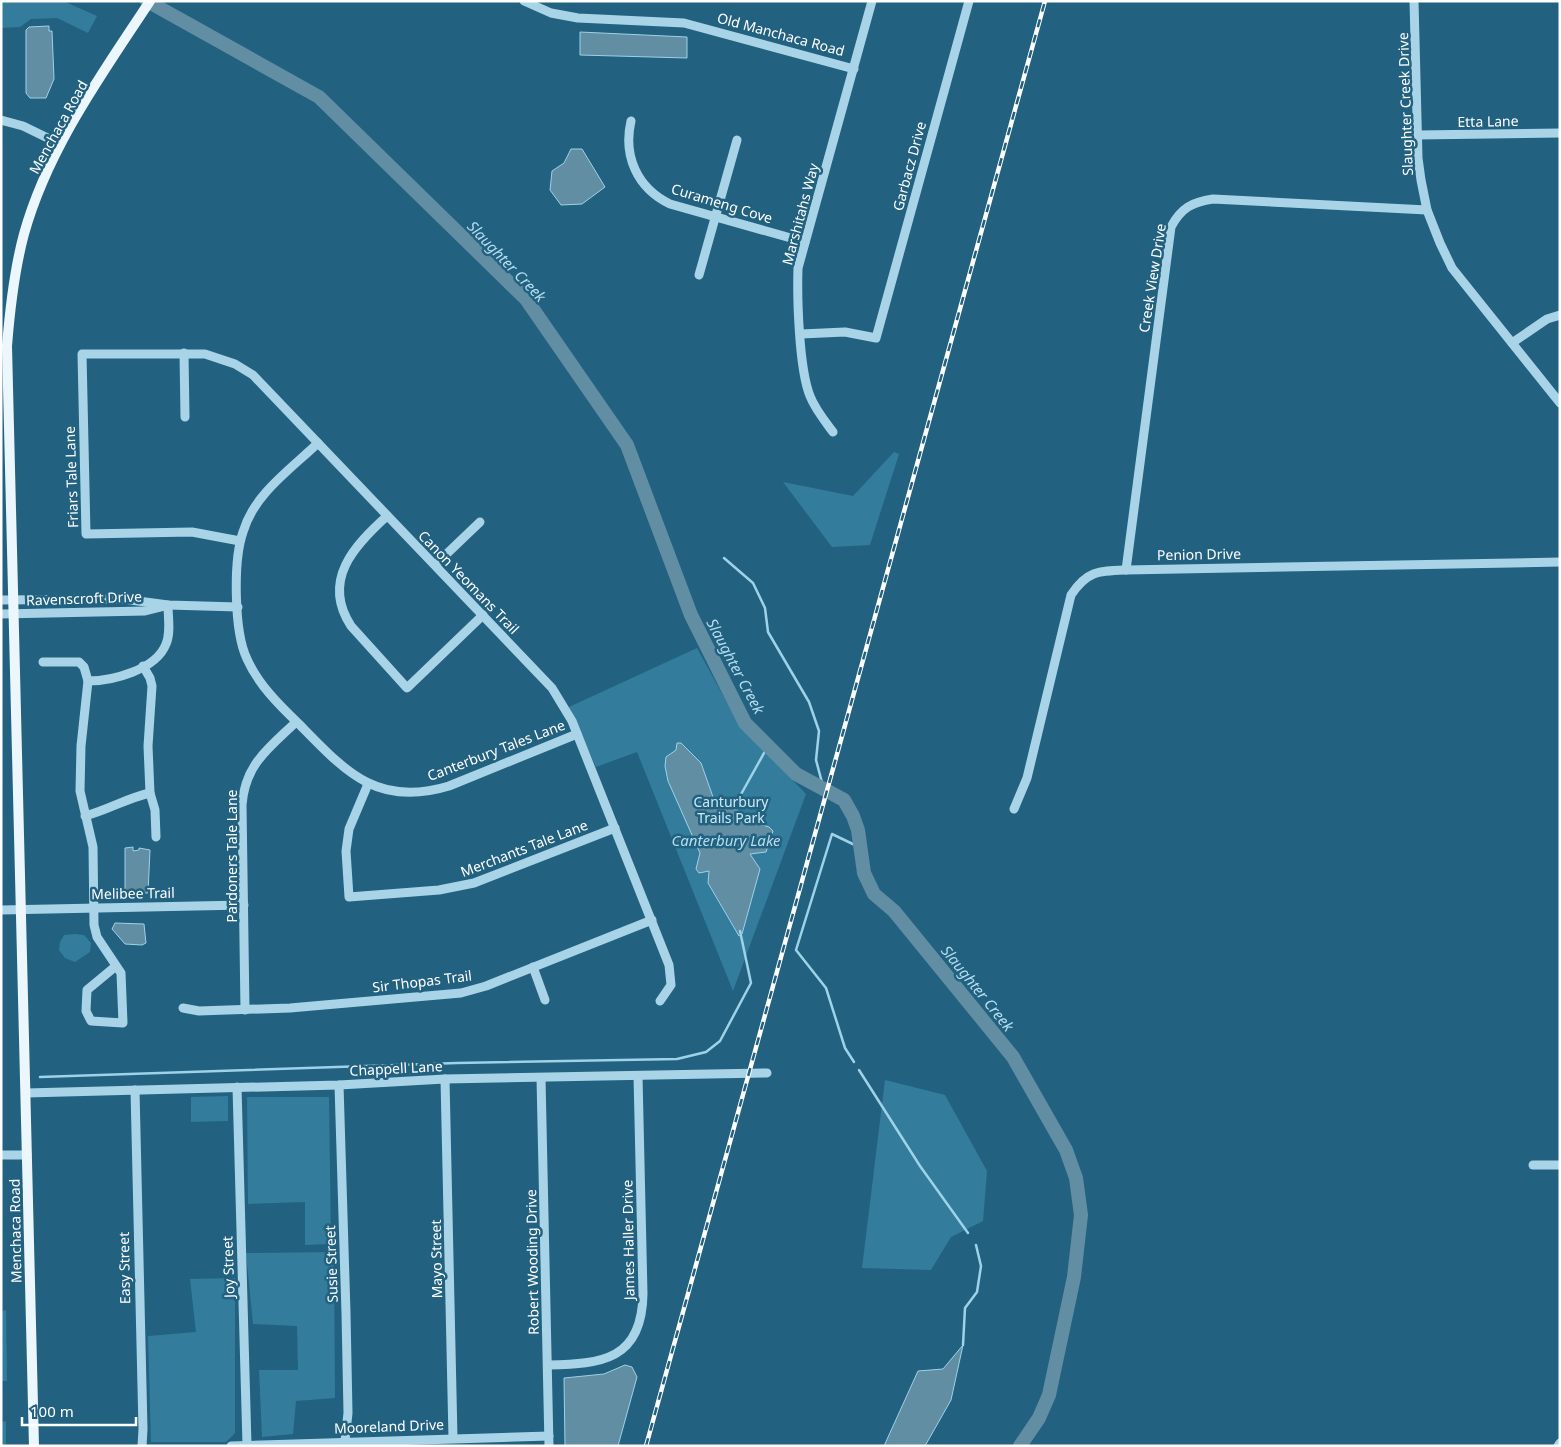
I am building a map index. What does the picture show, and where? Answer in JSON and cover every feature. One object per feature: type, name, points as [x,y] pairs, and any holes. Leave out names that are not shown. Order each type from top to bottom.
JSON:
[{"type":"main road","name":"Menchaca Road","points":[[34,1446],[14,600],[4,406],[7,346],[14,279],[24,233],[34,206],[60,144],[150,1]]},
{"type":"street","name":"Old Manchaca Road","points":[[524,1],[551,13],[578,18],[684,23],[854,69]]},
{"type":"street","name":"Marshitahs Way","points":[[832,432],[819,413],[807,388],[801,334],[798,278],[805,242],[872,1]]},
{"type":"street","name":"Garbacz Drive","points":[[801,334],[845,332],[876,338],[969,1]]},
{"type":"street","name":"Slaughter Creek Drive","points":[[1414,1],[1418,135],[1421,180],[1427,210],[1452,268],[1560,403]]},
{"type":"street","points":[[1,120],[23,126],[60,144]]},
{"type":"street","name":"Curameng Cove","points":[[631,121],[628,149],[635,171],[643,184],[654,195],[670,204],[805,242]]},
{"type":"street","name":"Etta Lane","points":[[1418,135],[1560,133]]},
{"type":"street","points":[[699,275],[737,140]]},
{"type":"street","name":"Creek View Drive","points":[[1126,570],[1171,227],[1184,208],[1196,201],[1213,199],[1427,210]]},
{"type":"street","points":[[1512,343],[1547,319],[1560,315]]},
{"type":"street","points":[[184,353],[185,417]]},
{"type":"street","name":"Canon Yeomans Trail","points":[[82,354],[184,353],[214,356],[244,369],[261,382],[386,516],[552,688],[569,714],[652,920],[671,974],[669,991],[660,1001]]},
{"type":"street","name":"Friars Tale Lane","points":[[82,354],[86,534],[192,532],[240,541]]},
{"type":"street","name":"Canterbury Tales Lane","points":[[318,443],[261,498],[249,517],[240,541],[238,607],[240,640],[246,659],[264,687],[296,722],[345,770],[368,784],[407,793],[439,789],[577,734]]},
{"type":"street","points":[[386,516],[361,540],[349,555],[342,579],[341,599],[347,619],[355,631],[407,688],[483,615]]},
{"type":"street","points":[[435,566],[480,522]]},
{"type":"street","name":"Penion Drive","points":[[1014,809],[1027,778],[1071,595],[1087,576],[1102,571],[1126,570],[1560,562]]},
{"type":"street","name":"Ravenscroft Drive","points":[[1,600],[123,599],[168,605],[238,607]]},
{"type":"street","points":[[88,680],[120,677],[143,666],[160,653],[167,643],[168,605]]},
{"type":"street","name":"Ravenscroft Drive","points":[[1,614],[145,611],[168,605]]},
{"type":"street","points":[[43,662],[79,662],[84,667],[88,680],[80,758],[80,791],[93,847],[95,932],[116,966],[122,978],[122,1022],[91,1021],[86,1011],[87,990],[116,966]]},
{"type":"street","points":[[143,666],[152,686],[148,746],[150,792],[155,810],[156,838]]},
{"type":"street","name":"Pardoners Tale Lane","points":[[245,1010],[242,805],[244,786],[251,769],[296,722]]},
{"type":"street","name":"Merchants Tale Lane","points":[[368,784],[348,829],[346,851],[348,896],[439,890],[474,883],[615,828]]},
{"type":"street","points":[[85,816],[128,798],[150,792]]},
{"type":"street","name":"Melibee Trail","points":[[1,910],[244,905]]},
{"type":"street","name":"Sir Thopas Trail","points":[[183,1008],[199,1011],[290,1008],[461,993],[652,920]]},
{"type":"street","points":[[533,967],[545,1000]]},
{"type":"street","name":"Chappell Lane","points":[[26,1093],[340,1085],[445,1079],[767,1073]]},
{"type":"street","name":"James Haller Drive","points":[[548,1365],[591,1363],[614,1355],[634,1334],[642,1315],[638,1076]]},
{"type":"street","name":"Robert Wooding Drive","points":[[541,1078],[549,1446]]},
{"type":"street","name":"Mayo Street","points":[[445,1079],[453,1438]]},
{"type":"street","name":"Susie Street","points":[[340,1085],[348,1412],[345,1441]]},
{"type":"street","name":"Joy Street","points":[[237,1087],[247,1445]]},
{"type":"street","name":"Easy Street","points":[[135,1090],[144,1429],[142,1446]]},
{"type":"street","points":[[1,1155],[27,1155]]},
{"type":"street","points":[[1532,1165],[1560,1165]]},
{"type":"street","name":"Mooreland Drive","points":[[231,1446],[345,1441],[404,1443],[453,1438],[549,1436]]},
{"type":"green space","points":[[1,1],[63,1],[97,16],[88,33],[57,18],[31,19],[20,27],[1,28]]},
{"type":"green space","points":[[894,452],[899,454],[870,545],[832,547],[783,482],[853,496]]},
{"type":"green space","name":"Canturbury Trails Park","points":[[697,648],[740,726],[806,794],[733,991],[637,752],[596,767],[569,707]]},
{"type":"green space","points":[[64,935],[84,935],[91,943],[90,952],[75,962],[65,958],[59,950],[60,942]]},
{"type":"green space","points":[[885,1080],[945,1095],[987,1171],[983,1221],[951,1237],[931,1270],[862,1268]]},
{"type":"green space","points":[[228,1096],[228,1121],[191,1122],[191,1097]]},
{"type":"green space","points":[[247,1097],[329,1097],[331,1244],[305,1245],[305,1202],[248,1204]]},
{"type":"green space","points":[[334,1252],[335,1398],[296,1401],[293,1434],[262,1437],[259,1370],[298,1370],[297,1326],[253,1324],[246,1253]]},
{"type":"green space","points":[[235,1278],[235,1433],[226,1442],[151,1442],[148,1336],[196,1332],[190,1279]]},
{"type":"green space","points":[[6,1310],[7,1381],[1,1381],[1,1311]]},
{"type":"green space","points":[[6,1421],[6,1446],[1,1446],[1,1422]]},
{"type":"water","points":[[49,26],[49,31],[52,31],[54,79],[46,98],[30,98],[26,93],[26,30],[29,27]]},
{"type":"water","points":[[580,32],[687,37],[687,58],[580,55]]},
{"type":"water","points":[[571,149],[582,149],[605,187],[582,204],[561,205],[550,190],[552,171],[564,163]]},
{"type":"water","name":"Canterbury Lake","points":[[677,743],[681,743],[701,763],[713,797],[718,802],[745,814],[746,820],[769,827],[773,831],[766,852],[750,854],[760,869],[742,934],[739,936],[708,883],[709,871],[699,873],[696,869],[700,853],[668,781],[665,766],[666,757],[676,750]]},
{"type":"water","points":[[133,847],[133,851],[139,850],[139,848],[150,850],[148,893],[125,893],[125,848]]},
{"type":"water","points":[[115,923],[144,924],[146,943],[142,945],[125,944],[112,929]]},
{"type":"water","points":[[963,1345],[951,1400],[925,1446],[884,1446],[918,1371],[943,1369]]},
{"type":"water","points":[[625,1365],[632,1367],[637,1377],[618,1446],[565,1446],[564,1378],[604,1374]]},
{"type":"waterway","name":"Slaughter Creek","points":[[147,1],[319,97],[526,299],[627,445],[691,615],[745,723],[796,774],[844,800],[858,830],[864,873],[874,894],[894,911],[1013,1057],[1066,1150],[1076,1178],[1081,1215],[1074,1277],[1049,1395],[1039,1418],[1020,1446]]},
{"type":"waterway","points":[[724,558],[753,583],[765,608],[768,632],[809,702],[819,731],[816,760],[824,790]]},
{"type":"waterway","points":[[735,805],[768,746]]},
{"type":"waterway","points":[[854,1062],[845,1048],[826,988],[796,950],[832,834],[859,847]]},
{"type":"waterway","points":[[40,1077],[457,1063],[677,1059],[706,1052],[720,1041],[751,983],[740,931]]},
{"type":"waterway","points":[[859,1070],[920,1166],[968,1233]]},
{"type":"waterway","points":[[963,1345],[965,1308],[977,1292],[981,1266],[976,1245]]},
{"type":"railway","points":[[646,1446],[1045,1]]}]
